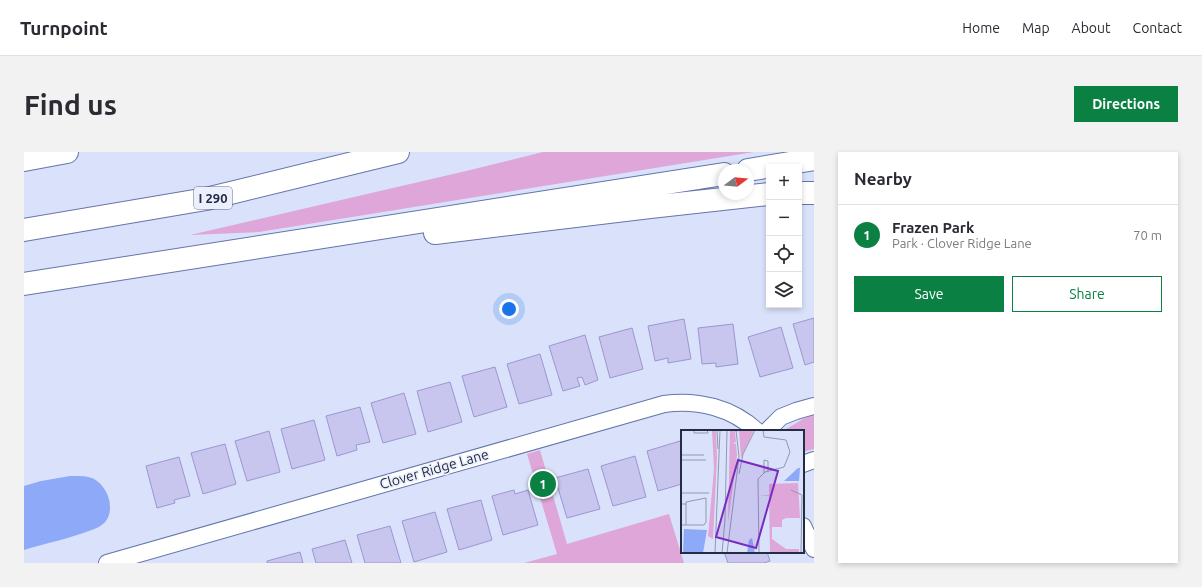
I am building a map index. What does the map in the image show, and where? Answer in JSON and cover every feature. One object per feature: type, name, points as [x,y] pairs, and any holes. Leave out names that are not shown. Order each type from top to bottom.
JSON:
[{"type":"highway","points":[[24,160],[67,152]]},
{"type":"highway","name":"I 290","points":[[24,230],[206,199],[398,152]]},
{"type":"highway","points":[[754,169],[814,159]]},
{"type":"highway","points":[[24,284],[718,175]]},
{"type":"highway","points":[[802,193],[814,193]]},
{"type":"highway","points":[[342,234],[409,237],[766,194]]},
{"type":"street","name":"Clover Ridge Lane","points":[[107,563],[664,404],[687,402],[713,406],[730,413],[756,430]]},
{"type":"street","points":[[768,430],[781,418],[796,411],[814,406]]},
{"type":"street","points":[[804,464],[814,460]]},
{"type":"street","points":[[804,528],[814,549]]},
{"type":"shaded area","points":[[543,152],[754,152],[259,232],[190,235],[466,171]]},
{"type":"shaded area","points":[[814,415],[814,449],[804,452],[804,430],[785,430],[803,419]]},
{"type":"shaded area","points":[[540,450],[567,544],[669,514],[684,563],[524,563],[557,554],[527,454]]},
{"type":"water","points":[[70,476],[90,477],[102,485],[110,503],[110,512],[106,521],[100,526],[89,531],[24,550],[24,486],[41,481]]},
{"type":"building","points":[[814,318],[814,362],[805,365],[793,324]]},
{"type":"building","points":[[684,319],[691,359],[668,363],[668,358],[655,361],[648,326]]},
{"type":"building","points":[[733,324],[738,364],[716,367],[716,363],[702,364],[698,328]]},
{"type":"building","points":[[781,327],[793,368],[760,377],[748,337]]},
{"type":"building","points":[[632,328],[643,369],[610,378],[599,337]]},
{"type":"building","points":[[585,335],[598,380],[585,385],[582,377],[577,378],[580,386],[563,391],[549,346]]},
{"type":"building","points":[[540,354],[552,395],[519,404],[507,364]]},
{"type":"building","points":[[495,367],[507,407],[474,417],[462,376]]},
{"type":"building","points":[[450,382],[462,422],[428,432],[417,391]]},
{"type":"building","points":[[404,393],[416,434],[383,443],[371,403]]},
{"type":"building","points":[[360,407],[370,442],[356,445],[357,450],[337,456],[326,416]]},
{"type":"building","points":[[314,420],[325,460],[292,469],[281,429]]},
{"type":"building","points":[[269,431],[280,472],[247,481],[235,441]]},
{"type":"building","points":[[680,441],[681,484],[658,491],[647,451]]},
{"type":"building","points":[[225,444],[236,484],[203,494],[191,453]]},
{"type":"building","points":[[635,456],[646,497],[613,506],[601,466]]},
{"type":"building","points":[[179,457],[190,496],[174,500],[175,503],[157,508],[146,466]]},
{"type":"building","points":[[588,469],[600,509],[567,518],[555,478]]},
{"type":"building","points":[[514,490],[515,494],[528,490],[538,525],[503,535],[492,496]]},
{"type":"building","points":[[481,500],[492,540],[459,550],[447,509]]},
{"type":"building","points":[[435,512],[447,552],[414,562],[402,521]]},
{"type":"building","points":[[390,526],[401,563],[365,563],[357,535]]},
{"type":"building","points":[[345,540],[352,563],[316,563],[312,549]]},
{"type":"building","points":[[300,552],[303,563],[267,563],[267,561]]},
{"type":"building","points":[[724,553],[767,553],[770,561],[764,563],[728,563]]},
{"type":"place","name":"Frazen Park","points":[[543,484]]}]
